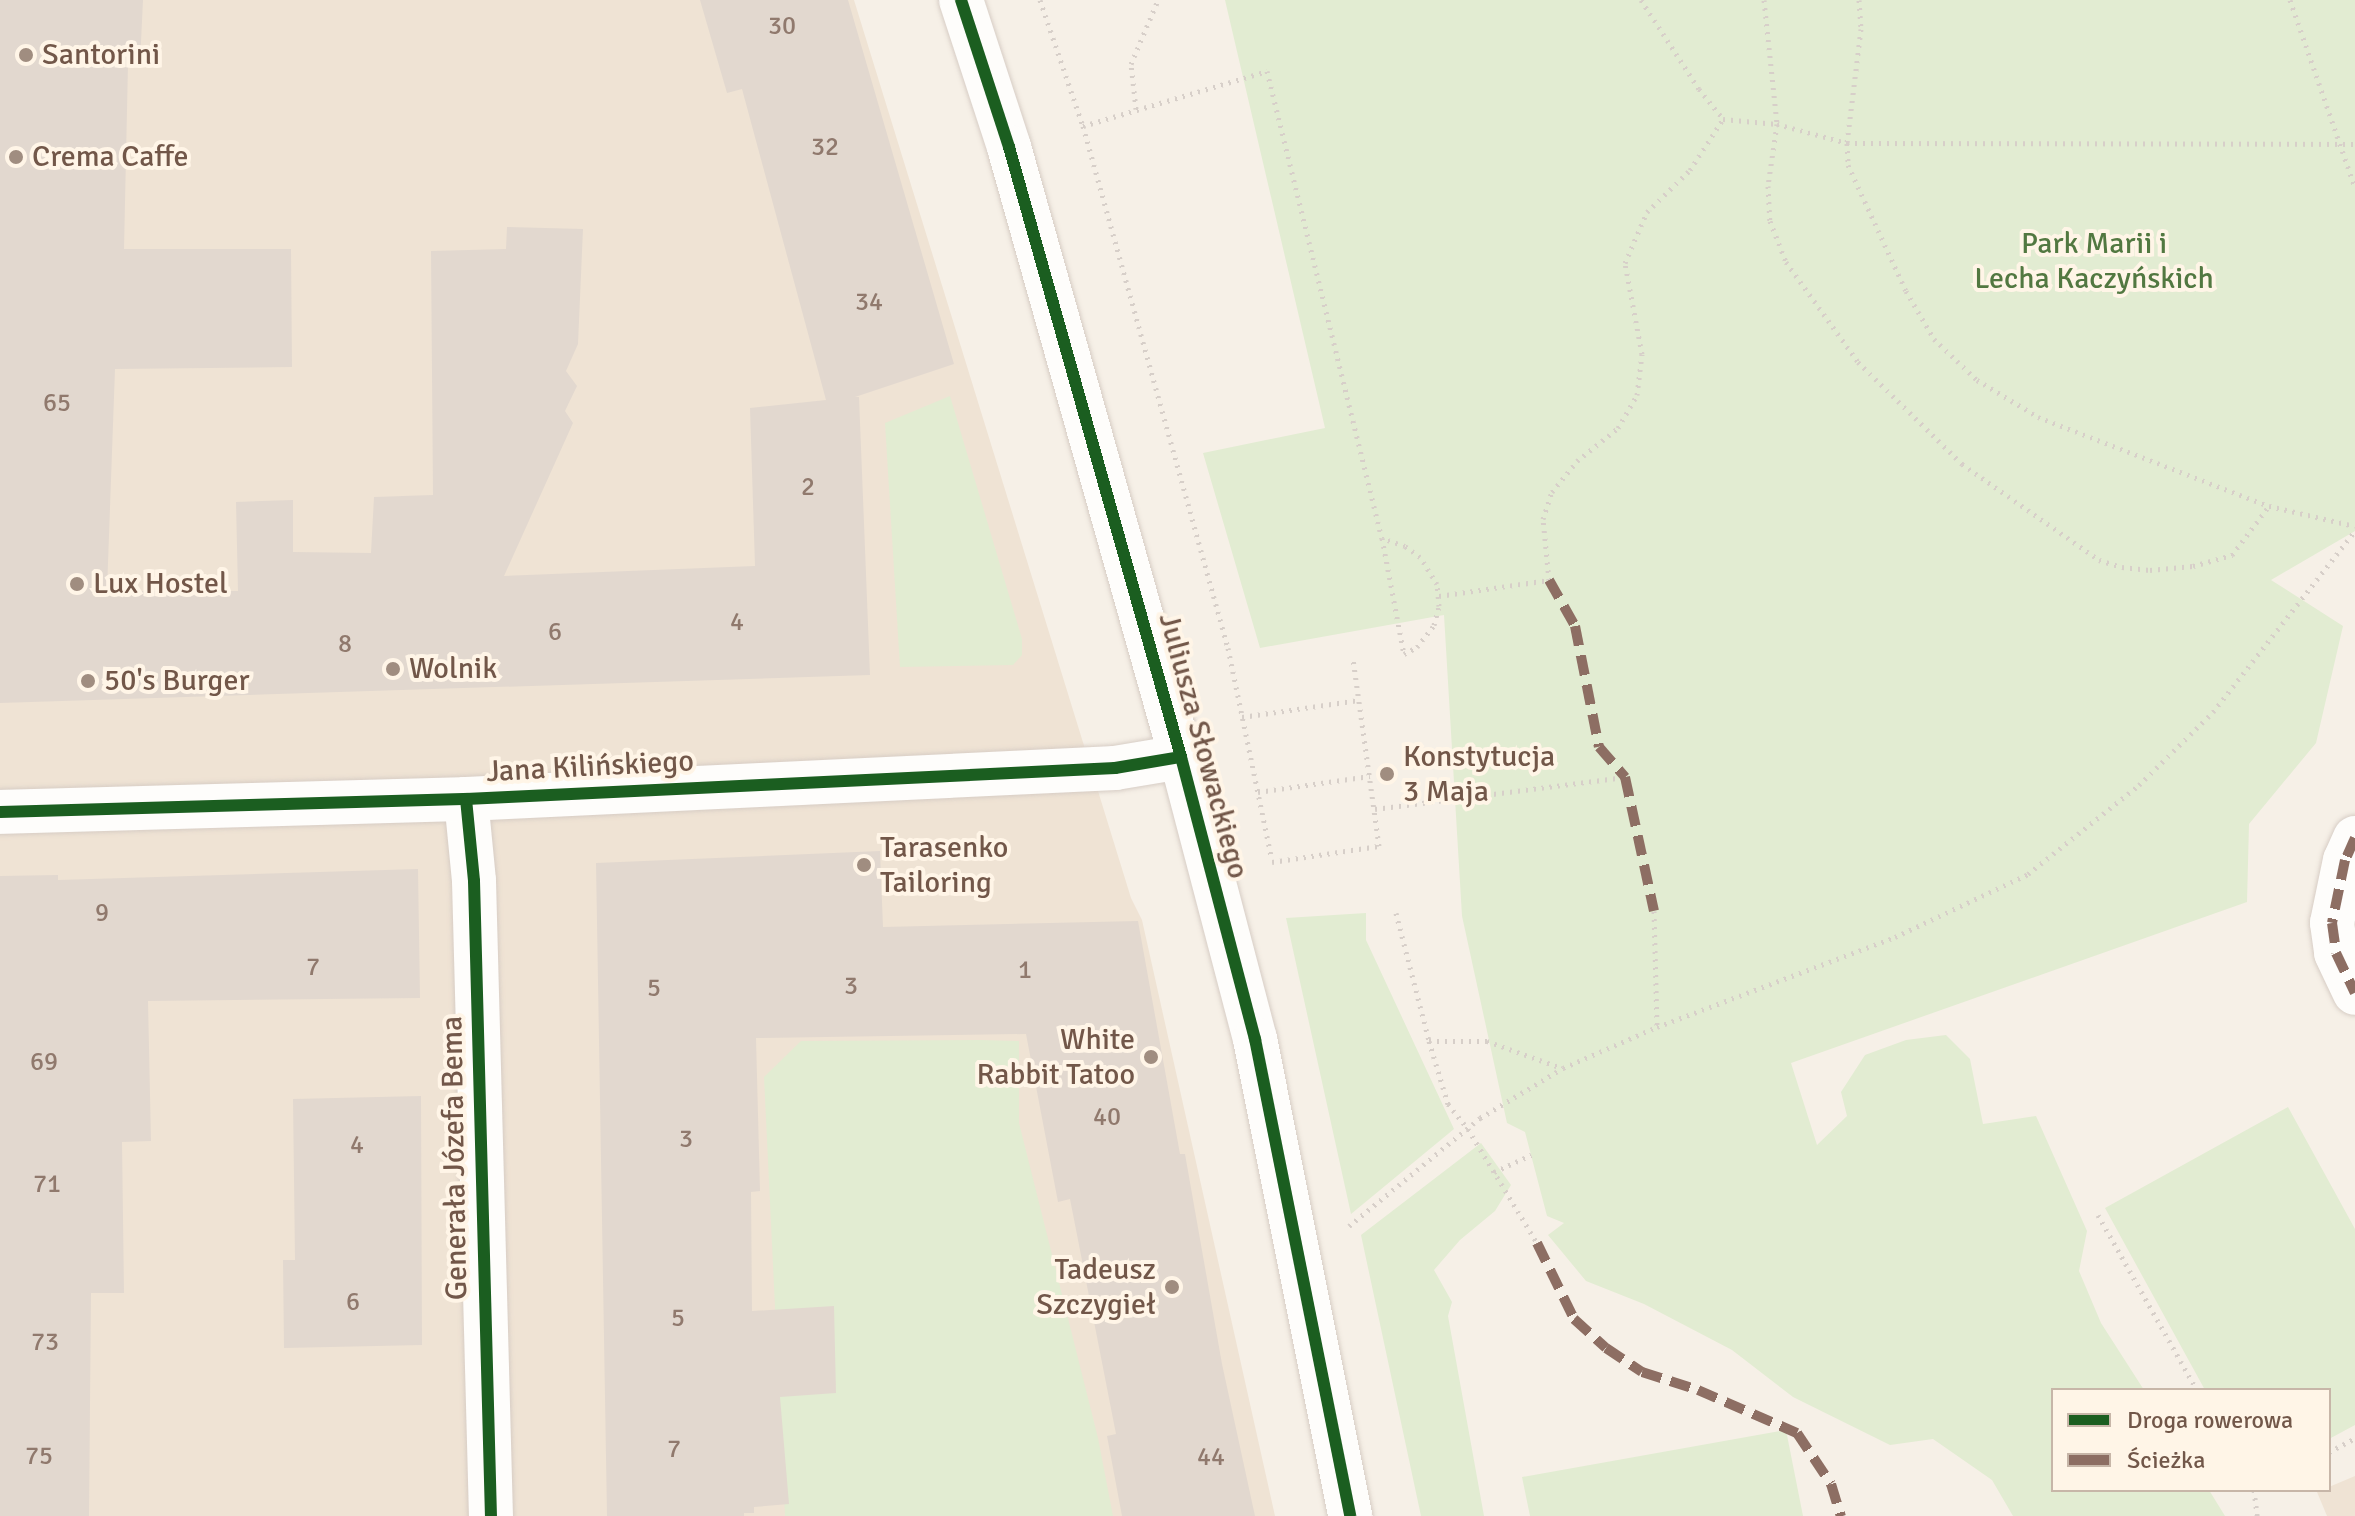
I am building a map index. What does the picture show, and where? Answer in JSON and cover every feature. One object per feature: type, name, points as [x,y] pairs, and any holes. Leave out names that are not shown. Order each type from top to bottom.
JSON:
[{"type":"street","name":"Juliusza Słowackiego","points":[[961,0],[1009,147],[1181,757],[1255,1039],[1350,1516]]},
{"type":"street","name":"Jana Kilińskiego","points":[[0,812],[466,799],[1115,768],[1181,757]]},
{"type":"street","name":"Generała Józefa Bema","points":[[466,799],[474,881],[491,1516]]},
{"type":"street","points":[[2355,838],[2345,860],[2332,923],[2336,953],[2355,993]]},
{"type":"path","points":[[1040,0],[1083,126],[1228,648],[1272,862],[1379,846],[1353,659]]},
{"type":"path","points":[[1136,109],[1131,64],[1158,0]]},
{"type":"path","points":[[1641,0],[1699,89],[1723,119],[1777,124],[1847,143],[2355,144]]},
{"type":"path","points":[[1764,0],[1777,124],[1768,186],[1770,221],[1786,262],[1858,362],[1962,464],[2099,560],[2122,567],[2150,570],[2193,566],[2232,555],[2269,506]]},
{"type":"path","points":[[1339,1234],[1468,1129],[1563,1068],[1657,1027],[1895,937],[2028,874],[2139,785],[2213,712],[2355,528],[2269,506],[2038,417],[1977,380],[1934,339],[1906,291],[1848,165],[1847,143],[1861,29],[1859,0]]},
{"type":"path","points":[[2290,0],[2355,188]]},
{"type":"path","points":[[1083,126],[1267,71],[1382,538],[1404,654],[1417,647],[1434,625],[1439,596],[1437,584],[1420,557],[1405,546],[1382,538]]},
{"type":"path","points":[[1439,596],[1549,580],[1543,519],[1552,492],[1577,461],[1618,428],[1637,395],[1642,354],[1625,263],[1647,212],[1690,170],[1723,119]]},
{"type":"path","points":[[1242,717],[1359,700]]},
{"type":"path","points":[[1258,792],[1370,776]]},
{"type":"path","points":[[1375,809],[1563,788],[1625,777]]},
{"type":"path","points":[[1654,911],[1657,1027]]},
{"type":"path","points":[[1396,913],[1448,1104],[1468,1129],[1537,1243]]},
{"type":"path","points":[[1429,1041],[1487,1041],[1563,1068]]},
{"type":"path","points":[[1494,1172],[1531,1155]]},
{"type":"path","points":[[2098,1215],[2196,1388]]},
{"type":"path","points":[[2331,1451],[2355,1438]]},
{"type":"path","points":[[2256,1492],[2257,1516]]},
{"type":"shaded area","points":[[0,0],[854,0],[1131,898],[1142,920],[1275,1516],[0,1516]]},
{"type":"shaded area","points":[[2355,1476],[2355,1516],[2327,1516],[2317,1492],[2331,1492],[2331,1486]]},
{"type":"green space","name":"Park Marii i Lecha Kaczyńskich","points":[[1225,0],[2355,0],[2355,531],[2271,580],[2343,626],[2316,743],[2249,824],[2247,902],[1791,1063],[1817,1145],[1847,1116],[1841,1092],[1865,1055],[1906,1040],[1946,1035],[1970,1059],[1983,1124],[2036,1116],[2087,1231],[2079,1271],[2101,1323],[2143,1388],[2051,1388],[2051,1492],[2210,1492],[2225,1516],[2013,1516],[1992,1480],[1933,1439],[1890,1445],[1793,1397],[1732,1350],[1644,1304],[1586,1281],[1548,1235],[1564,1223],[1547,1216],[1525,1132],[1507,1123],[1462,916],[1444,615],[1260,648],[1203,453],[1325,428]]},
{"type":"green space","points":[[950,396],[1022,639],[1022,655],[1013,665],[900,667],[885,423]]},
{"type":"green space","points":[[1366,913],[1366,940],[1454,1129],[1351,1214],[1286,918]]},
{"type":"green space","points":[[801,1041],[1019,1041],[1019,1123],[1098,1438],[1113,1516],[785,1516],[764,1077]]},
{"type":"green space","points":[[2288,1107],[2355,1229],[2355,1425],[2331,1438],[2331,1388],[2204,1388],[2105,1208]]},
{"type":"green space","points":[[1481,1143],[1511,1185],[1495,1211],[1460,1240],[1434,1270],[1452,1302],[1448,1316],[1484,1516],[1421,1516],[1361,1235]]},
{"type":"green space","points":[[1786,1430],[1803,1516],[1530,1516],[1522,1477]]},
{"type":"building","points":[[0,0],[143,0],[140,63],[128,64],[124,249],[291,249],[292,367],[115,369],[107,591],[238,591],[236,502],[293,500],[293,552],[371,553],[374,497],[433,495],[431,251],[506,249],[507,227],[583,229],[578,344],[566,371],[577,386],[565,411],[573,423],[504,576],[755,566],[750,408],[826,400],[742,89],[727,93],[700,0],[848,0],[954,364],[855,397],[859,397],[870,675],[0,703]]},
{"type":"building","points":[[880,851],[883,927],[1138,921],[1180,1154],[1185,1154],[1222,1364],[1255,1516],[1122,1516],[1107,1436],[1116,1434],[1070,1199],[1058,1202],[1026,1034],[756,1038],[760,1191],[751,1192],[752,1311],[834,1306],[836,1393],[780,1397],[789,1504],[754,1507],[754,1513],[744,1513],[744,1516],[607,1516],[596,863]]},
{"type":"building","points":[[418,869],[420,998],[148,1001],[151,1141],[122,1142],[124,1293],[91,1293],[89,1516],[0,1516],[0,876],[58,875],[58,880]]},
{"type":"building","points":[[421,1096],[422,1345],[284,1348],[283,1260],[295,1260],[293,1099]]},
{"type":"marked path","points":[[1549,580],[1575,626],[1599,747],[1625,777],[1654,911]]},
{"type":"marked path","points":[[2355,838],[2345,860],[2332,923],[2336,953],[2355,993]]},
{"type":"marked path","points":[[1537,1243],[1574,1319],[1606,1348],[1642,1372],[1698,1390],[1797,1433],[1831,1484],[1841,1516]]},
{"type":"cycle path","points":[[961,0],[1009,147],[1181,757],[1255,1039],[1350,1516]]},
{"type":"cycle path","points":[[0,812],[466,799],[1115,768],[1181,757]]},
{"type":"cycle path","points":[[466,799],[474,881],[491,1516]]},
{"type":"place","name":"Santorini","points":[[26,55]]},
{"type":"place","name":"Crema Caffe","points":[[16,157]]},
{"type":"place","name":"Lux Hostel","points":[[77,584]]},
{"type":"place","name":"Wolnik","points":[[393,669]]},
{"type":"place","name":"50's Burger","points":[[88,681]]},
{"type":"place","name":"Konstytucja 3 Maja","points":[[1387,774]]},
{"type":"place","name":"Tarasenko Tailoring","points":[[864,865]]},
{"type":"place","name":"White Rabbit Tatoo","points":[[1151,1057]]},
{"type":"place","name":"Tadeusz Szczygieł","points":[[1172,1287]]}]
